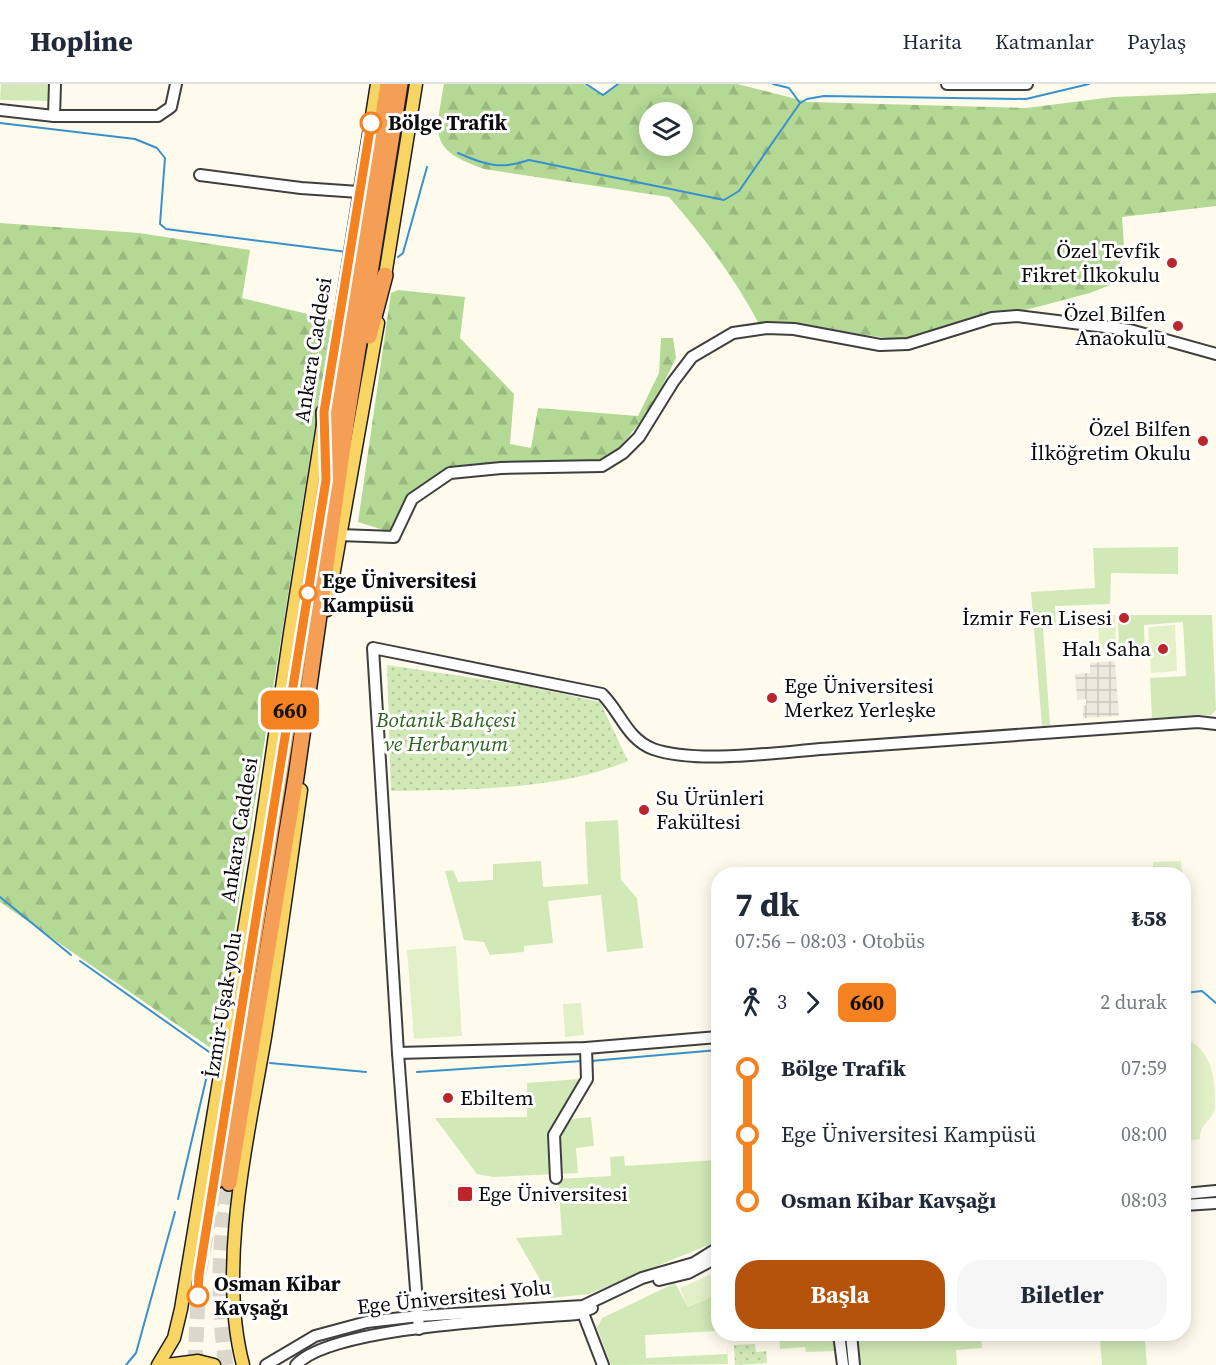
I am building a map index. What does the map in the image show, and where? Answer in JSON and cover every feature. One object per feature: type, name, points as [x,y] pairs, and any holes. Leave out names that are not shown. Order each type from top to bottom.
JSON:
[{"type":"highway","name":"Ankara Caddesi","points":[[326,480],[388,84]]},
{"type":"highway","points":[[297,820],[296,777],[347,418],[400,84]]},
{"type":"highway","points":[[347,418],[385,275]]},
{"type":"highway","points":[[324,412],[326,480]]},
{"type":"highway","name":"İzmir-Uşak yolu","points":[[296,777],[223,1182],[282,763],[326,480]]},
{"type":"highway","points":[[261,830],[282,763]]},
{"type":"main road","name":"Ankara Caddesi","points":[[158,1365],[174,1338],[181,1309],[261,830],[324,412],[377,84]]},
{"type":"main road","points":[[243,1365],[233,1309],[232,1265],[247,1147],[339,535],[372,361],[416,84]]},
{"type":"main road","points":[[167,1365],[198,1361],[214,1365]]},
{"type":"street","points":[[54,116],[55,84]]},
{"type":"street","points":[[0,110],[54,116],[158,116],[171,107],[176,84]]},
{"type":"street","points":[[947,84],[1027,84]]},
{"type":"street","points":[[200,175],[301,188],[359,192]]},
{"type":"street","points":[[339,535],[394,537],[412,499],[450,472],[501,468],[602,466],[623,453],[639,437],[673,382],[692,357],[733,333],[766,327],[794,329],[880,345],[908,344],[992,318],[1017,316],[1130,330],[1216,354]]},
{"type":"street","points":[[419,1329],[398,1053],[373,648],[602,694],[617,709],[631,736],[653,748],[681,755],[747,754],[1198,722],[1216,724]]},
{"type":"street","points":[[398,1053],[586,1048],[711,1038]]},
{"type":"street","points":[[556,1178],[554,1135],[587,1079],[586,1048]]},
{"type":"street","points":[[1191,1193],[1216,1191]]},
{"type":"street","points":[[1191,1204],[1216,1203]]},
{"type":"street","points":[[584,1309],[642,1278],[694,1263],[711,1252]]},
{"type":"street","points":[[584,1309],[650,1283],[688,1273],[711,1261]]},
{"type":"street","points":[[584,1309],[603,1365]]},
{"type":"street","name":"Ege Üniversitesi Yolu","points":[[266,1365],[315,1336],[367,1322],[419,1316],[584,1309]]},
{"type":"street","name":"Ege Üniversitesi Yolu","points":[[297,1365],[304,1357],[334,1344],[389,1331],[584,1309]]},
{"type":"street","points":[[840,1341],[843,1365]]},
{"type":"street","points":[[851,1341],[854,1365]]},
{"type":"green space","points":[[1,84],[49,84],[48,101],[0,100]]},
{"type":"green space","points":[[444,84],[583,84],[603,95],[617,84],[737,84],[808,102],[1026,108],[1113,97],[1216,93],[1216,206],[1122,217],[1124,246],[1115,283],[1090,293],[908,341],[788,324],[759,324],[740,290],[718,258],[669,197],[484,169],[453,155],[445,147],[438,129]]},
{"type":"green space","points":[[0,223],[139,233],[250,250],[242,298],[332,320],[215,1051],[0,902]]},
{"type":"green space","points":[[398,290],[465,297],[460,338],[514,394],[510,444],[531,448],[538,408],[638,416],[659,373],[661,338],[673,338],[676,358],[652,407],[617,451],[601,460],[448,466],[405,500],[390,532],[358,522],[391,293]]},
{"type":"green space","points":[[1178,547],[1178,574],[1111,573],[1110,604],[1055,606],[1056,626],[1043,628],[1050,725],[1042,726],[1031,592],[1095,588],[1093,548]]},
{"type":"green space","points":[[1115,615],[1116,649],[1099,649],[1098,616]]},
{"type":"green space","points":[[1118,615],[1212,615],[1216,710],[1211,715],[1152,718],[1150,678],[1186,676],[1183,622],[1144,625],[1145,658],[1119,659]]},
{"type":"green space","name":"Halı Saha","points":[[1175,625],[1177,671],[1151,673],[1148,627]]},
{"type":"green space","name":"Botanik Bahçesi ve Herbaryum","points":[[387,665],[522,685],[600,702],[628,761],[600,771],[542,783],[481,789],[391,791]]},
{"type":"green space","points":[[618,820],[621,880],[637,898],[643,948],[607,952],[601,895],[548,901],[553,943],[524,946],[524,952],[490,955],[484,942],[464,940],[445,871],[453,870],[458,882],[493,880],[493,864],[541,861],[543,887],[588,884],[585,822]]},
{"type":"green space","points":[[1181,861],[1181,867],[1153,867],[1153,862]]},
{"type":"green space","points":[[456,946],[462,1036],[414,1039],[407,950]]},
{"type":"green space","points":[[581,1003],[584,1035],[565,1037],[563,1004]]},
{"type":"green space","points":[[1191,1042],[1206,1057],[1215,1086],[1215,1108],[1200,1134],[1200,1139],[1191,1140]]},
{"type":"green space","points":[[580,1079],[563,1120],[591,1117],[594,1146],[576,1148],[578,1173],[493,1177],[477,1174],[435,1118],[527,1117],[527,1083]]},
{"type":"green space","points":[[624,1156],[625,1166],[711,1160],[711,1244],[589,1294],[551,1298],[516,1238],[562,1235],[558,1179],[611,1176],[610,1157]]},
{"type":"green space","points":[[711,1274],[711,1297],[688,1307],[680,1288]]},
{"type":"green space","points":[[675,1283],[688,1307],[711,1297],[711,1331],[645,1335],[646,1358],[727,1354],[727,1346],[728,1364],[611,1365],[597,1328],[602,1318]]},
{"type":"green space","points":[[779,1341],[835,1341],[836,1351],[806,1352],[805,1347],[780,1349]]},
{"type":"green space","points":[[856,1341],[982,1341],[982,1348],[956,1350],[957,1365],[862,1365],[857,1358]]},
{"type":"green space","points":[[1100,1341],[1145,1342],[1147,1365],[1102,1365]]},
{"type":"green space","points":[[755,1344],[756,1352],[766,1351],[767,1363],[735,1365],[734,1345]]},
{"type":"shaded area","points":[[1115,661],[1119,716],[1083,718],[1083,706],[1086,705],[1086,699],[1077,700],[1075,674],[1090,673],[1090,663]]},
{"type":"waterway","points":[[586,84],[603,95],[618,84]]},
{"type":"waterway","points":[[773,84],[789,88],[800,103]]},
{"type":"waterway","points":[[458,153],[493,165],[510,165],[529,160],[724,200],[739,191],[800,103],[807,99],[824,96],[1026,99],[1089,84]]},
{"type":"waterway","points":[[0,123],[135,139],[157,148],[165,158],[160,224],[166,229],[347,252]]},
{"type":"waterway","points":[[398,257],[403,253],[427,167]]},
{"type":"waterway","points":[[0,897],[71,955]]},
{"type":"waterway","points":[[80,961],[212,1054],[178,1199]]},
{"type":"waterway","points":[[1191,992],[1202,991],[1216,1003]]},
{"type":"waterway","points":[[591,1061],[711,1051]]},
{"type":"waterway","points":[[417,1072],[582,1061]]},
{"type":"waterway","points":[[270,1063],[366,1072]]},
{"type":"waterway","points":[[126,1365],[136,1353],[175,1212]]},
{"type":"tunnel","points":[[195,1365],[199,1275],[216,1181]]},
{"type":"tunnel","points":[[226,1365],[221,1319],[220,1274],[229,1183]]},
{"type":"bus line","name":"660","points":[[198,1296],[199,1275],[220,1158],[326,480],[324,412],[371,123]]},
{"type":"place","name":"Bölge Trafik","points":[[371,123]]},
{"type":"place","name":"Özel Tevfik Fikret İlkokulu","points":[[1172,263]]},
{"type":"place","name":"Özel Bilfen Anaokulu","points":[[1178,326]]},
{"type":"place","name":"Özel Bilfen İlköğretim Okulu","points":[[1203,441]]},
{"type":"place","name":"Ege Üniversitesi Kampüsü","points":[[308,593]]},
{"type":"place","name":"İzmir Fen Lisesi","points":[[1124,618]]},
{"type":"place","name":"Halı Saha","points":[[1163,649]]},
{"type":"place","name":"Ege Üniversitesi Merkez Yerleşke","points":[[772,698]]},
{"type":"place","name":"Su Ürünleri Fakültesi","points":[[644,810]]},
{"type":"place","name":"Ebiltem","points":[[448,1098]]},
{"type":"place","name":"Ege Üniversitesi","points":[[465,1194]]},
{"type":"place","name":"Osman Kibar Kavşağı","points":[[198,1296]]}]
